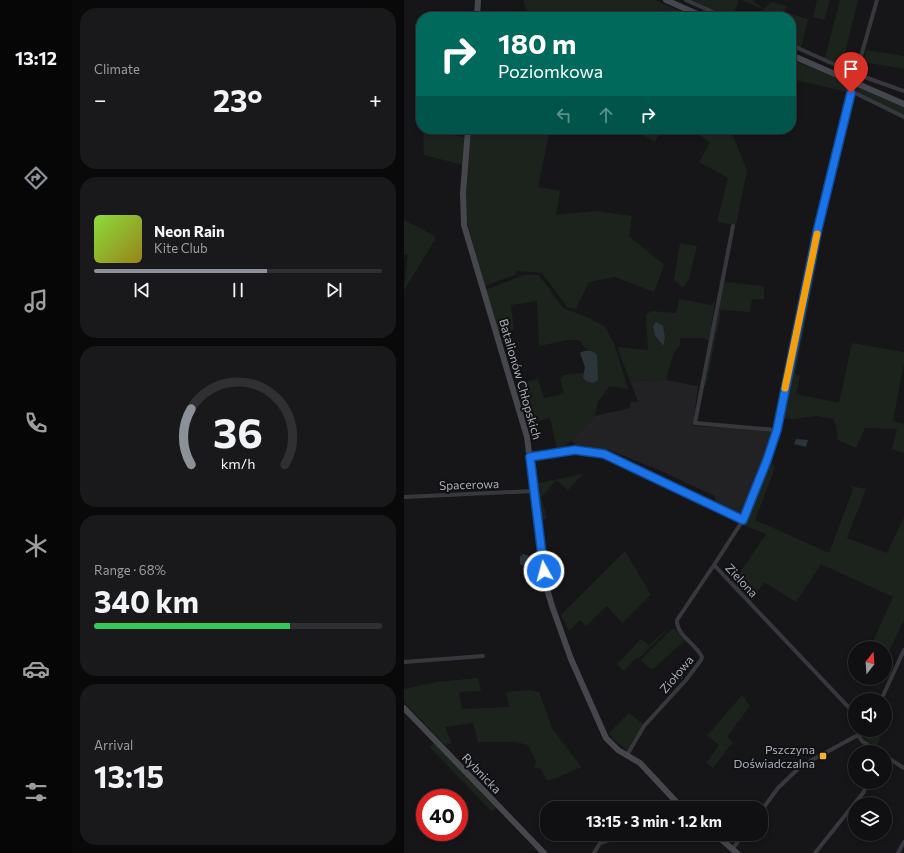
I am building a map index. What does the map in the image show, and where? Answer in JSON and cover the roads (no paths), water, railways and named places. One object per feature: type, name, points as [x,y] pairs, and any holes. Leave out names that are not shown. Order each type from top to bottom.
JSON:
[{"type":"street","points":[[477,12],[478,0]]},
{"type":"street","points":[[666,0],[693,12]]},
{"type":"street","points":[[686,0],[713,12]]},
{"type":"street","points":[[856,74],[876,0]]},
{"type":"street","points":[[796,48],[856,74],[904,91]]},
{"type":"street","points":[[796,57],[904,104]]},
{"type":"street","name":"Zielona","points":[[848,707],[714,565],[743,520],[767,460],[777,430],[818,228],[851,93],[855,93],[904,117]]},
{"type":"street","name":"Batalionów Chłopskich","points":[[468,134],[463,193],[464,225],[521,415],[530,457],[545,582],[552,606],[578,675],[602,728],[612,745],[640,763],[675,801]]},
{"type":"street","points":[[734,226],[716,307],[695,423],[770,428],[777,430]]},
{"type":"street","points":[[530,457],[575,450],[604,454],[743,520]]},
{"type":"street","name":"Spacerowa","points":[[404,496],[534,491]]},
{"type":"street","name":"Ziołowa","points":[[627,755],[644,726],[700,663],[702,657],[680,631],[677,625],[677,620],[714,565]]},
{"type":"street","points":[[884,693],[904,650]]},
{"type":"street","points":[[404,662],[483,656]]},
{"type":"street","name":"Rybnicka","points":[[404,708],[544,853]]},
{"type":"street","points":[[768,802],[778,788],[801,766],[854,737]]},
{"type":"street","points":[[859,737],[868,745]]},
{"type":"street","points":[[892,760],[904,768]]},
{"type":"street","points":[[815,853],[864,789]]},
{"type":"street","points":[[594,853],[600,843],[606,841]]},
{"type":"street","points":[[723,841],[735,851],[740,841]]},
{"type":"street","points":[[898,853],[904,842]]},
{"type":"place","name":"Pszczyna Doświadczalna","points":[[823,756]]}]
